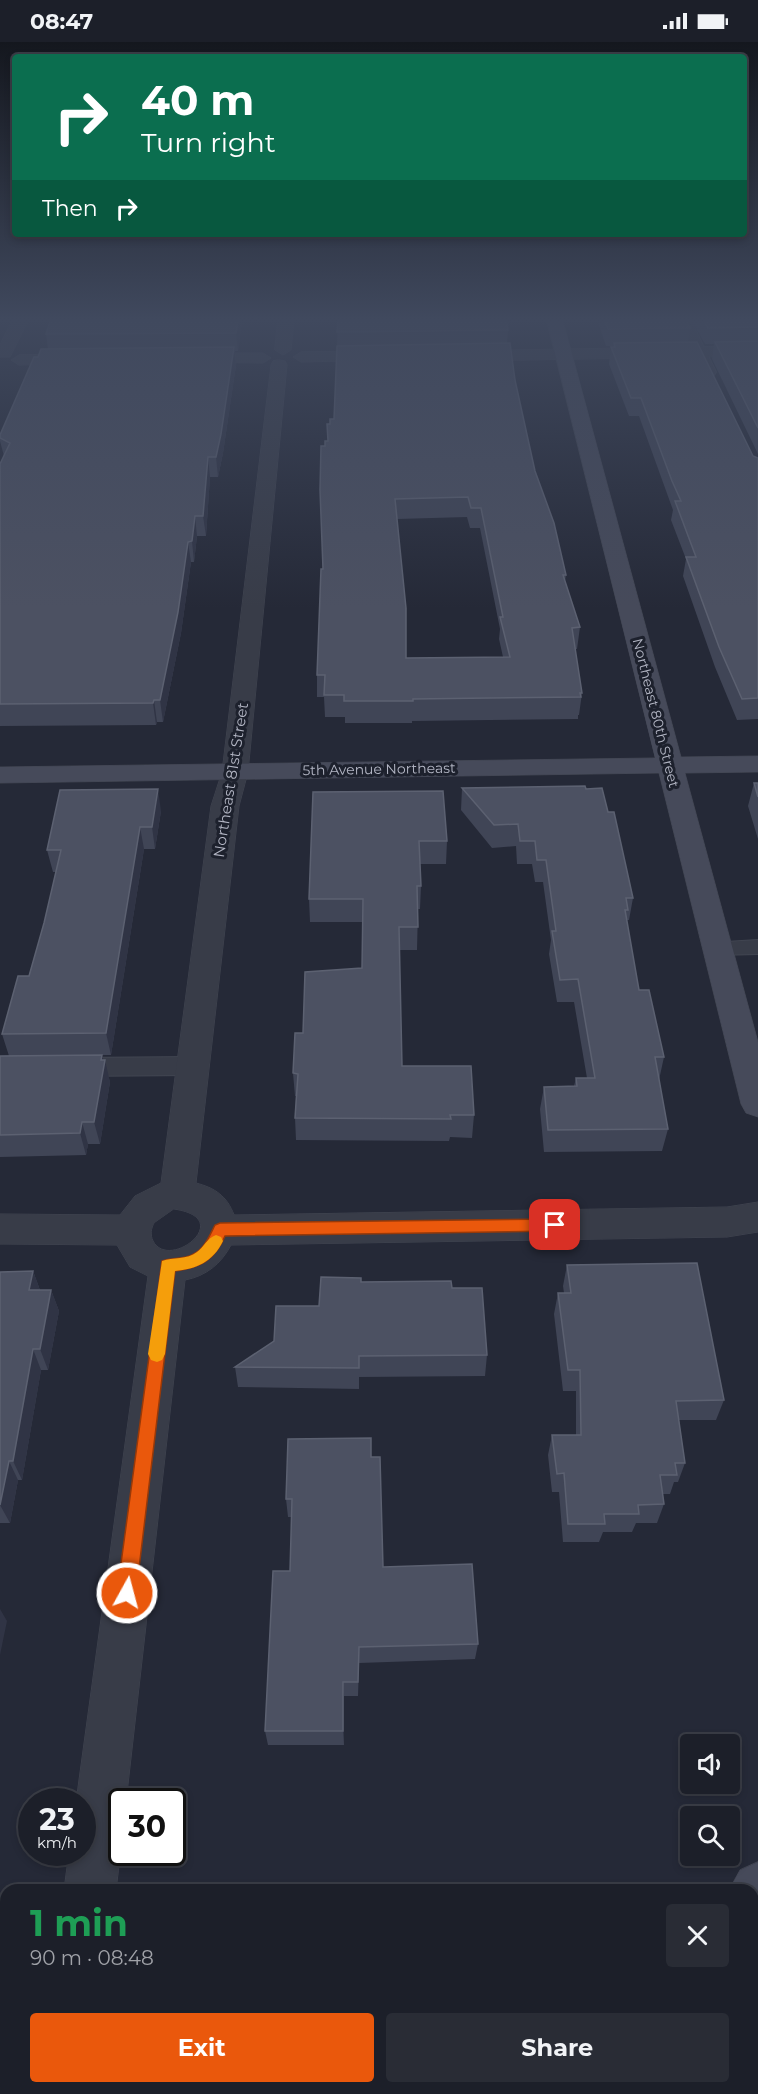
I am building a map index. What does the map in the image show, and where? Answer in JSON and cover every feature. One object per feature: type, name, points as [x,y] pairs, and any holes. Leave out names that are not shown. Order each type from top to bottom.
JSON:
[{"type":"street","name":"Northeast 81st Street","points":[[177,1194],[225,806],[235,772],[275,417]]},
{"type":"street","name":"Northeast 80th Street","points":[[579,417],[758,1104]]},
{"type":"street","name":"5th Avenue Northeast","points":[[0,775],[758,764]]},
{"type":"street","points":[[177,1194],[199,1197],[210,1204],[218,1213],[220,1230],[213,1247],[203,1256],[190,1263],[168,1265],[149,1261],[140,1253],[132,1230],[137,1218],[146,1207],[157,1199],[177,1194]]},
{"type":"street","points":[[220,1230],[727,1222],[758,1217]]},
{"type":"street","points":[[0,1229],[132,1230]]},
{"type":"street","points":[[91,1884],[168,1265]]},
{"type":"lane","points":[[717,948],[758,947]]},
{"type":"lane","points":[[48,1067],[192,1066]]},
{"type":"building","points":[[8,417],[224,417],[216,457],[208,457],[203,516],[195,516],[192,541],[188,542],[178,612],[160,700],[154,700],[153,703],[0,704],[0,464],[10,443],[0,438]]},
{"type":"building","points":[[334,417],[523,417],[535,471],[554,523],[566,575],[563,575],[580,627],[572,628],[581,697],[344,701],[344,695],[324,695],[325,675],[317,675],[321,569],[323,569],[321,446],[325,446],[325,441],[328,441],[327,424],[330,424],[330,419],[334,419]],"holes":[[[468,497],[471,508],[481,508],[503,617],[500,617],[510,657],[406,658],[406,608],[395,499]]]},
{"type":"building","points":[[648,417],[734,417],[753,456],[758,458],[758,698],[742,699],[719,647],[686,557],[696,557],[675,501],[681,501]]},
{"type":"building","points":[[752,417],[758,417],[758,428]]},
{"type":"building","points":[[754,783],[758,783],[758,797]]},
{"type":"building","points":[[585,786],[586,789],[602,788],[608,812],[614,812],[633,898],[626,898],[628,910],[625,910],[639,990],[649,990],[664,1057],[655,1057],[668,1129],[548,1130],[544,1087],[577,1086],[576,1078],[595,1078],[578,979],[560,980],[552,931],[556,931],[546,860],[537,860],[535,841],[520,841],[518,824],[494,825],[462,788]]},
{"type":"building","points":[[158,789],[152,827],[140,827],[106,1033],[2,1034],[18,976],[29,976],[44,923],[61,850],[47,850],[60,790]]},
{"type":"building","points":[[443,791],[447,841],[419,841],[421,886],[417,886],[418,927],[399,927],[402,1066],[471,1066],[474,1115],[450,1115],[451,1119],[295,1118],[298,1074],[293,1073],[295,1033],[303,1033],[305,972],[362,968],[363,899],[309,899],[313,792]]},
{"type":"building","points":[[102,1055],[101,1060],[105,1060],[94,1122],[82,1122],[80,1133],[0,1135],[0,1056]]},
{"type":"building","points":[[697,1263],[724,1400],[676,1401],[685,1463],[675,1463],[677,1475],[660,1475],[664,1504],[638,1505],[639,1514],[604,1514],[605,1524],[568,1524],[564,1473],[557,1474],[552,1435],[581,1435],[580,1370],[568,1370],[558,1293],[571,1293],[567,1265]]},
{"type":"building","points":[[33,1271],[29,1290],[51,1290],[40,1349],[33,1349],[13,1461],[9,1461],[0,1505],[0,1272]]},
{"type":"building","points":[[321,1277],[361,1278],[361,1282],[451,1281],[452,1288],[482,1288],[487,1355],[359,1356],[359,1368],[235,1367],[274,1341],[276,1306],[319,1306]]},
{"type":"building","points":[[371,1438],[371,1457],[380,1457],[383,1567],[472,1564],[478,1644],[359,1647],[358,1682],[343,1682],[343,1731],[265,1731],[273,1571],[290,1571],[292,1499],[286,1499],[288,1439]]},
{"type":"slow traffic","points":[[157,1354],[168,1265],[190,1263],[203,1256],[216,1241]]},
{"type":"route","points":[[127,1593],[168,1265],[190,1263],[203,1256],[213,1247],[220,1230],[555,1225]]}]
